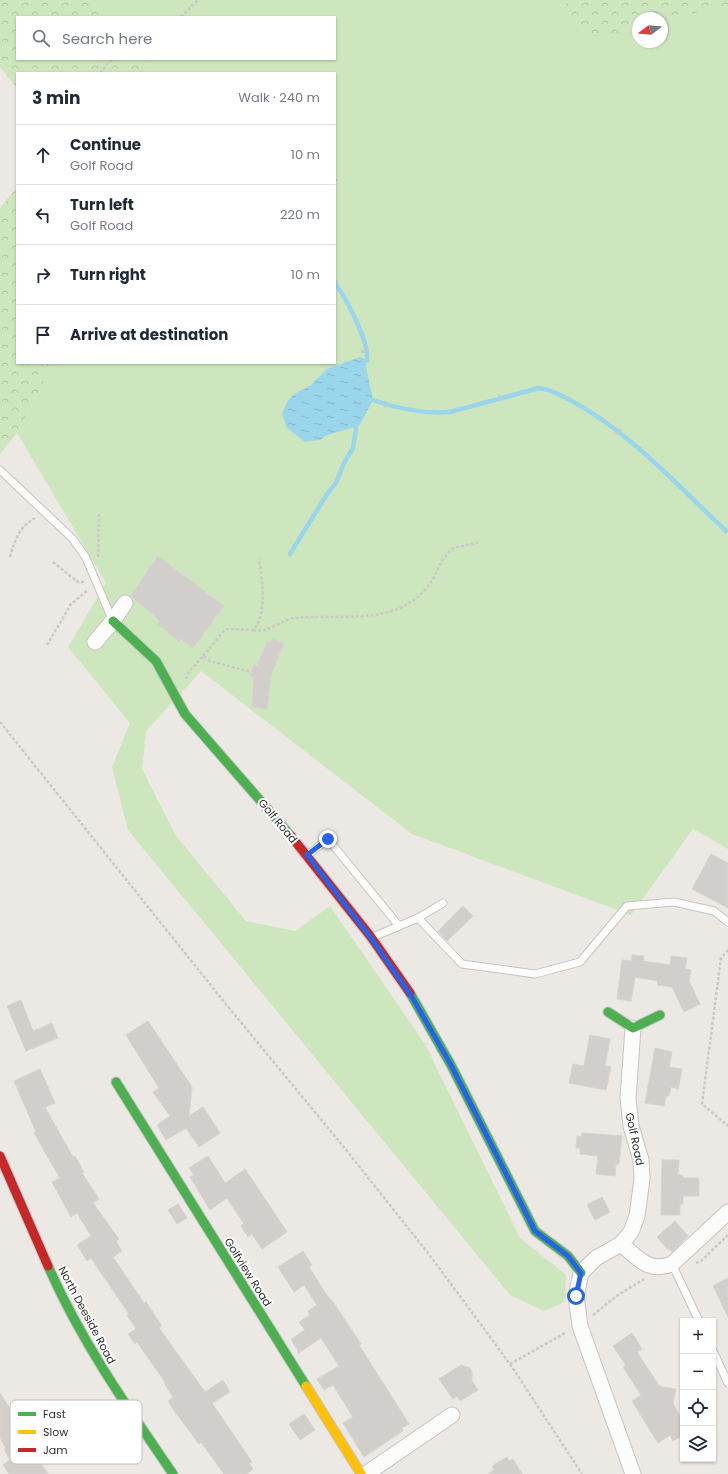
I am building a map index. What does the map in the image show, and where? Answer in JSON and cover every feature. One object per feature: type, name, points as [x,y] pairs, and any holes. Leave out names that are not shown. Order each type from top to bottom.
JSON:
[{"type":"street","points":[[95,642],[113,621],[125,603]]},
{"type":"street","name":"Golf Road","points":[[113,621],[156,661],[185,714],[307,855],[371,938],[412,997],[451,1065],[535,1231],[568,1256],[581,1273],[596,1258],[621,1244],[631,1232],[636,1216],[642,1178],[642,1160],[631,1126],[628,1098],[633,1028]]},
{"type":"street","points":[[608,1012],[633,1028],[660,1016]]},
{"type":"street","name":"Golfview Road","points":[[116,1082],[361,1474]]},
{"type":"street","name":"North Deeside Road","points":[[0,1156],[52,1277],[85,1341],[122,1400]]},
{"type":"street","points":[[621,1244],[642,1262],[656,1268],[672,1264],[728,1212]]},
{"type":"street","points":[[581,1273],[576,1296],[580,1326],[633,1474]]},
{"type":"street","points":[[366,1474],[452,1415]]},
{"type":"street","name":"North Deeside Road","points":[[142,1429],[173,1474]]},
{"type":"lane","points":[[0,470],[73,539],[86,558],[113,621]]},
{"type":"lane","points":[[307,855],[328,839],[399,926]]},
{"type":"lane","points":[[418,918],[462,964],[535,974],[580,962],[627,906],[674,902],[714,911],[728,922]]},
{"type":"lane","points":[[371,938],[418,918],[443,903]]},
{"type":"lane","points":[[672,1264],[698,1318]]},
{"type":"lane","points":[[714,1354],[728,1383]]},
{"type":"path","points":[[183,16],[198,0]]},
{"type":"path","points":[[101,72],[111,60]]},
{"type":"path","points":[[360,352],[370,349]]},
{"type":"path","points":[[499,395],[501,401]]},
{"type":"path","points":[[384,407],[386,401]]},
{"type":"path","points":[[616,434],[621,429]]},
{"type":"path","points":[[98,559],[99,514]]},
{"type":"path","points":[[10,558],[16,536],[21,529],[38,516],[49,516]]},
{"type":"path","points":[[186,681],[188,673],[224,631],[228,629],[253,630],[260,632],[266,631],[278,624],[295,618],[370,616],[396,609],[406,605],[425,591],[450,551],[454,548],[480,542]]},
{"type":"path","points":[[253,630],[260,620],[261,610],[262,587],[259,559]]},
{"type":"path","points":[[53,562],[78,582],[96,582]]},
{"type":"path","points":[[47,645],[71,604],[96,582]]},
{"type":"path","points":[[203,656],[210,660],[251,672]]},
{"type":"path","points":[[0,722],[431,1257],[510,1364],[582,1474]]},
{"type":"path","points":[[728,950],[722,958],[702,1104],[728,1126]]},
{"type":"path","points":[[510,1364],[580,1326],[618,1295],[648,1276],[656,1268]]},
{"type":"green space","points":[[0,0],[90,0],[104,16],[16,16],[16,60],[143,60],[153,72],[16,72],[16,87],[0,67]]},
{"type":"green space","points":[[90,0],[728,0],[728,849],[693,829],[631,915],[412,834],[201,671],[146,731],[142,769],[176,836],[246,921],[295,931],[330,906],[425,1044],[520,1238],[566,1275],[565,1302],[544,1311],[510,1295],[128,830],[112,767],[130,723],[68,647],[106,583],[17,433],[52,364],[336,364],[336,72],[153,72],[143,60],[336,60],[336,16],[104,16]]},
{"type":"green space","points":[[568,0],[728,0],[728,4],[668,20],[668,12],[632,12],[632,30],[591,40],[570,24],[565,12],[565,6]]},
{"type":"green space","points":[[16,188],[16,364],[52,364],[17,433],[0,454],[0,208]]},
{"type":"water","points":[[360,357],[367,360],[366,367],[373,400],[359,426],[327,435],[320,440],[305,442],[287,428],[282,414],[288,400],[294,394],[311,385],[327,369]]},
{"type":"building","points":[[158,556],[224,606],[193,648],[181,639],[179,642],[158,624],[160,621],[131,596]]},
{"type":"building","points":[[273,639],[284,643],[271,675],[267,709],[252,707],[254,677],[250,676],[253,665],[257,666],[267,642],[272,641]]},
{"type":"building","points":[[711,854],[728,863],[728,908],[692,889]]},
{"type":"building","points":[[463,906],[473,916],[447,941],[438,931]]},
{"type":"building","points":[[632,955],[644,956],[643,961],[670,965],[671,956],[687,958],[685,969],[691,970],[689,981],[700,1004],[684,1012],[672,987],[657,985],[658,981],[635,977],[631,1001],[617,999],[622,960],[632,961]]},
{"type":"building","points":[[21,1000],[33,1031],[52,1023],[58,1038],[26,1051],[7,1006]]},
{"type":"building","points":[[148,1021],[192,1087],[189,1116],[203,1107],[220,1133],[199,1147],[186,1128],[166,1140],[157,1125],[170,1116],[153,1092],[159,1088],[126,1035]]},
{"type":"building","points":[[590,1035],[610,1039],[605,1066],[611,1067],[606,1090],[569,1083],[573,1064],[584,1066]]},
{"type":"building","points":[[655,1048],[672,1052],[669,1067],[682,1069],[678,1089],[671,1087],[669,1096],[666,1096],[664,1106],[645,1103]]},
{"type":"building","points":[[40,1069],[55,1103],[45,1107],[73,1157],[75,1156],[84,1172],[82,1173],[99,1199],[93,1203],[119,1239],[116,1241],[122,1251],[113,1257],[144,1303],[146,1302],[162,1326],[159,1328],[205,1392],[223,1380],[230,1392],[212,1403],[252,1462],[249,1463],[253,1469],[247,1474],[224,1474],[201,1442],[199,1444],[175,1412],[168,1401],[173,1397],[164,1383],[165,1382],[137,1342],[135,1344],[128,1334],[136,1329],[127,1315],[129,1314],[91,1258],[87,1261],[77,1245],[91,1236],[77,1213],[71,1217],[52,1182],[60,1178],[34,1133],[36,1132],[14,1081]]},
{"type":"building","points":[[582,1133],[622,1136],[619,1164],[616,1164],[615,1176],[596,1174],[598,1156],[580,1154],[580,1148],[576,1148],[577,1136],[581,1137]]},
{"type":"building","points":[[208,1156],[225,1183],[245,1169],[287,1232],[262,1249],[252,1234],[248,1237],[241,1226],[244,1224],[227,1198],[210,1210],[190,1177],[194,1175],[189,1168]]},
{"type":"building","points":[[662,1160],[679,1160],[678,1175],[683,1175],[683,1178],[699,1178],[699,1196],[683,1196],[683,1204],[680,1204],[680,1215],[661,1215]]},
{"type":"building","points":[[602,1197],[610,1212],[595,1220],[587,1205]]},
{"type":"building","points":[[178,1204],[187,1218],[177,1224],[168,1210]]},
{"type":"building","points":[[675,1221],[688,1236],[672,1252],[669,1248],[668,1250],[657,1237]]},
{"type":"building","points":[[303,1251],[312,1265],[309,1267],[361,1344],[359,1345],[409,1424],[402,1428],[403,1431],[364,1457],[343,1423],[353,1417],[333,1385],[324,1390],[317,1379],[339,1366],[321,1338],[299,1353],[291,1339],[305,1330],[299,1322],[310,1315],[308,1311],[317,1305],[304,1285],[294,1292],[278,1267]]},
{"type":"building","points":[[728,1278],[728,1317],[713,1286]]},
{"type":"building","points":[[632,1333],[642,1349],[637,1352],[658,1384],[662,1387],[676,1389],[673,1404],[680,1415],[680,1437],[673,1441],[670,1435],[658,1443],[632,1401],[641,1395],[623,1367],[626,1365],[613,1346]]},
{"type":"building","points":[[461,1365],[470,1368],[472,1372],[472,1381],[478,1390],[460,1401],[457,1396],[453,1399],[439,1379]]},
{"type":"building","points":[[0,1393],[10,1409],[10,1460],[4,1449],[6,1448],[0,1438]]},
{"type":"building","points":[[304,1414],[315,1430],[300,1440],[289,1424]]},
{"type":"building","points":[[507,1457],[509,1461],[513,1459],[522,1474],[488,1474],[494,1470],[492,1466]]},
{"type":"building","points":[[10,1460],[10,1464],[41,1464],[48,1474],[9,1474],[3,1465]]},
{"type":"waterway","points":[[336,285],[361,331],[367,352],[367,360]]},
{"type":"waterway","points":[[373,400],[411,410],[450,412],[539,388],[551,391],[592,413],[633,443],[726,531]]},
{"type":"waterway","points":[[290,554],[327,494],[336,483],[344,463],[353,448],[356,428]]},
{"type":"traffic: fast","points":[[113,621],[156,661],[185,714],[291,836]]},
{"type":"traffic: fast","points":[[410,993],[451,1065],[535,1231],[568,1256],[581,1273]]},
{"type":"traffic: fast","points":[[608,1012],[633,1028],[660,1015]]},
{"type":"traffic: fast","points":[[116,1082],[306,1386]]},
{"type":"traffic: fast","points":[[48,1266],[75,1321],[123,1400]]},
{"type":"traffic: fast","points":[[142,1428],[173,1474]]},
{"type":"traffic: slow","points":[[306,1386],[361,1474]]},
{"type":"traffic: jam","points":[[291,836],[371,937],[410,993]]},
{"type":"traffic: jam","points":[[0,1156],[48,1266]]},
{"type":"route","points":[[328,839],[307,855],[325,876],[371,938],[412,997],[451,1065],[525,1215],[535,1231],[568,1256],[581,1273],[576,1296]]}]
